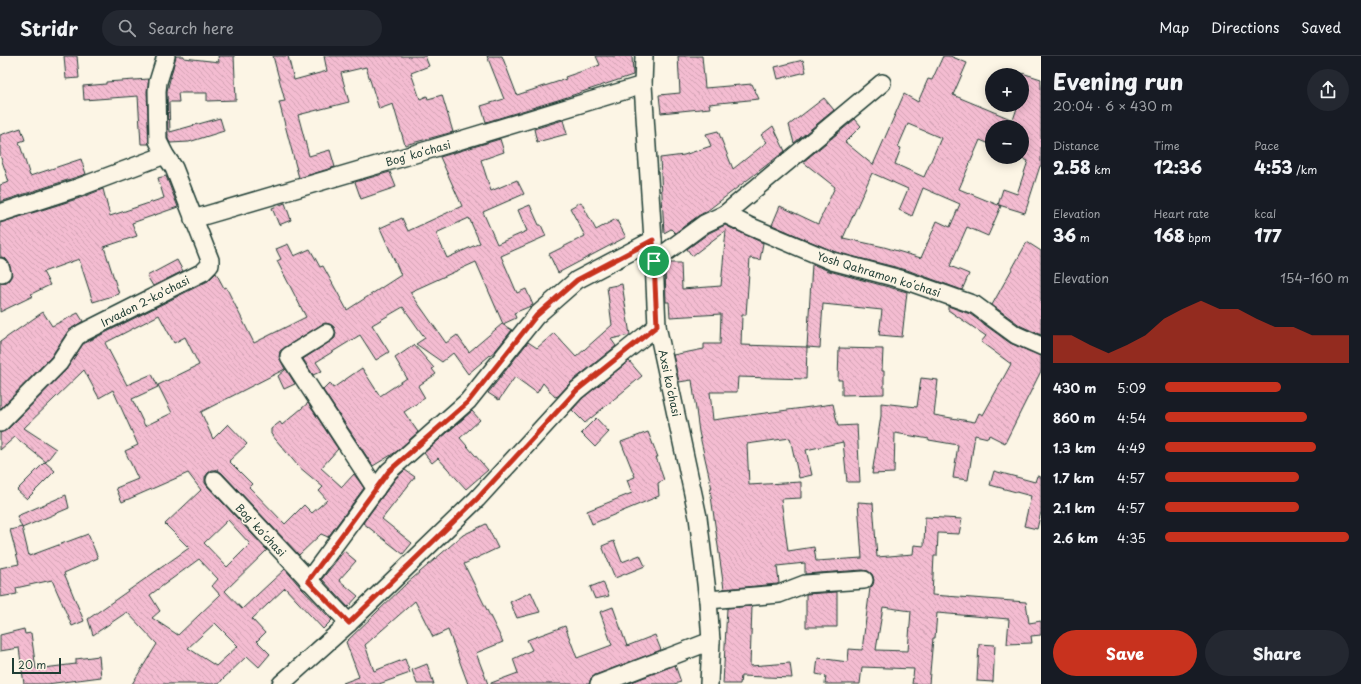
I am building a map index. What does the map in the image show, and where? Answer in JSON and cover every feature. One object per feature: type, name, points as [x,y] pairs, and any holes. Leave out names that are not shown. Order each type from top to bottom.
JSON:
[{"type":"street","name":"Irvadon 2-koʼchasi","points":[[0,423],[59,363],[76,337],[82,332],[203,272],[210,265],[210,260],[174,168],[158,141],[157,91],[158,82],[166,56]]},
{"type":"street","name":"Axsi koʻchasi","points":[[644,56],[643,85],[657,326],[698,517],[708,600],[711,641],[709,684]]},
{"type":"street","points":[[654,261],[704,224],[726,214],[882,83]]},
{"type":"street","name":"Bogʻ koʻchasi","points":[[193,219],[643,85]]},
{"type":"street","points":[[0,214],[77,188],[165,155]]},
{"type":"street","name":"Yosh Qahramon koʻchasi","points":[[726,214],[749,226],[832,261],[904,280],[975,305],[1016,335],[1041,346]]},
{"type":"street","points":[[308,581],[389,471],[468,402],[536,316],[577,280],[653,240]]},
{"type":"street","points":[[281,684],[349,623],[477,499],[576,391],[657,326]]},
{"type":"street","points":[[326,333],[289,356],[376,489]]},
{"type":"street","name":"Bogʻ koʻchasi","points":[[215,480],[349,623]]},
{"type":"street","points":[[708,600],[779,594],[805,584],[864,580]]},
{"type":"street","points":[[599,684],[711,641]]},
{"type":"building","points":[[64,56],[77,56],[79,78],[66,79]]},
{"type":"building","points":[[176,56],[219,62],[218,56],[234,56],[236,100],[207,101],[207,93],[178,93],[179,102],[169,102],[170,132],[220,118],[224,131],[189,142],[170,143],[168,139],[167,91]]},
{"type":"building","points":[[273,56],[288,56],[294,80],[327,71],[324,56],[425,56],[429,66],[411,73],[420,99],[427,96],[428,99],[442,95],[453,132],[405,145],[393,104],[379,109],[366,67],[341,73],[349,102],[298,115],[309,156],[330,150],[335,167],[299,178],[279,102],[285,101]]},
{"type":"building","points":[[487,56],[502,56],[517,95],[566,79],[565,77],[600,65],[596,56],[632,56],[633,75],[486,122],[481,106],[504,99]]},
{"type":"building","points":[[678,56],[702,56],[705,88],[752,84],[759,99],[709,104],[710,108],[661,113],[659,95],[680,93]]},
{"type":"building","points":[[943,56],[950,56],[967,63],[953,95],[985,108],[985,112],[994,112],[1013,120],[1016,112],[1029,112],[1029,75],[1041,79],[1041,166],[1025,213],[999,205],[1001,206],[988,236],[967,227],[950,266],[969,274],[962,290],[907,270],[835,252],[772,225],[780,206],[818,224],[835,187],[803,162],[855,119],[861,126],[845,142],[873,165],[904,94],[918,102],[928,79],[932,80]],"holes":[[[908,124],[941,138],[924,177],[895,164],[901,148],[898,147]],[[872,173],[908,189],[899,210],[912,216],[923,188],[960,204],[950,227],[937,221],[921,258],[884,247],[843,238]]]},
{"type":"building","points":[[803,60],[806,72],[778,79],[775,67]]},
{"type":"building","points":[[149,79],[147,91],[149,144],[141,144],[138,96],[84,100],[83,86],[106,84],[106,82]]},
{"type":"building","points":[[824,98],[834,110],[794,143],[789,125]]},
{"type":"building","points":[[563,120],[567,134],[537,142],[534,129]]},
{"type":"building","points":[[773,126],[785,151],[707,211],[675,233],[671,229],[664,233],[660,158],[684,155],[711,146],[706,134],[718,131],[733,169],[767,142],[761,135]]},
{"type":"building","points":[[21,128],[25,140],[19,142],[30,176],[81,159],[86,174],[0,202],[0,185],[9,182],[0,155],[0,135]]},
{"type":"building","points":[[500,139],[504,152],[481,160],[491,191],[517,180],[524,194],[483,212],[497,244],[527,231],[518,210],[530,205],[539,225],[541,225],[546,236],[501,256],[517,293],[526,289],[533,305],[514,313],[516,318],[503,324],[476,262],[410,292],[446,343],[457,335],[469,352],[502,324],[512,330],[496,350],[468,374],[453,353],[442,362],[416,344],[425,338],[403,307],[372,325],[389,352],[376,360],[360,335],[316,362],[322,371],[313,375],[303,359],[335,338],[336,333],[334,327],[325,323],[280,351],[279,357],[285,369],[201,412],[213,439],[228,424],[247,444],[229,461],[252,484],[249,487],[285,524],[304,505],[312,513],[327,500],[319,491],[323,487],[298,466],[271,434],[271,429],[280,422],[282,425],[308,403],[338,449],[321,468],[342,487],[354,474],[364,488],[328,537],[321,534],[299,555],[222,473],[218,470],[212,470],[205,477],[205,483],[208,487],[267,550],[225,591],[242,609],[285,569],[332,620],[323,629],[285,588],[252,619],[265,633],[257,641],[270,654],[259,667],[247,656],[219,684],[132,684],[157,644],[127,612],[93,635],[88,619],[189,548],[165,524],[201,490],[188,473],[122,502],[116,488],[138,479],[125,451],[138,445],[113,390],[99,398],[84,370],[24,428],[56,449],[46,462],[15,437],[0,450],[0,433],[7,430],[66,370],[83,344],[208,281],[216,273],[224,288],[226,287],[254,343],[306,317],[277,261],[281,259],[276,249],[288,244],[294,256],[310,249],[320,267],[323,266],[347,310],[401,275],[380,228],[402,218],[408,231],[462,206],[440,157]],"holes":[[[469,218],[480,243],[447,258],[436,233]],[[159,315],[174,343],[185,337],[199,365],[158,385],[172,413],[145,426],[132,399],[158,387],[152,374],[127,385],[105,343]],[[228,520],[250,544],[227,567],[204,543]],[[199,559],[218,579],[212,586],[220,595],[178,635],[152,618],[160,611],[150,595]],[[215,623],[238,646],[216,666],[188,648]]]},
{"type":"building","points":[[390,172],[396,187],[361,199],[355,182]]},
{"type":"building","points":[[166,176],[178,207],[132,223],[137,236],[104,247],[119,294],[93,302],[79,259],[43,272],[50,285],[31,294],[33,296],[0,312],[0,283],[5,283],[12,275],[9,263],[0,255],[0,223],[80,198],[103,189],[110,216],[164,198],[158,178]]},
{"type":"building","points":[[581,202],[596,230],[616,219],[626,237],[558,273],[549,254],[585,236],[570,208]]},
{"type":"building","points":[[285,203],[291,220],[279,225],[272,208]]},
{"type":"building","points":[[725,225],[763,243],[760,260],[750,258],[746,315],[742,315],[741,345],[807,347],[806,379],[738,377],[737,392],[710,392],[713,420],[833,404],[838,426],[857,425],[860,482],[847,482],[843,442],[806,450],[812,475],[799,478],[790,438],[747,444],[749,485],[801,482],[801,498],[781,499],[788,551],[814,547],[816,561],[862,558],[858,502],[873,503],[877,557],[913,554],[914,545],[924,546],[925,517],[962,519],[959,534],[938,533],[937,556],[934,556],[932,595],[1026,602],[1029,623],[1041,621],[1041,635],[1031,636],[1032,643],[1007,644],[1009,619],[937,613],[929,684],[912,684],[914,669],[862,667],[860,684],[825,684],[826,676],[816,674],[818,658],[848,662],[849,649],[862,650],[870,588],[873,585],[874,580],[872,574],[863,570],[805,574],[805,563],[777,566],[779,583],[777,584],[724,589],[710,489],[712,489],[699,432],[692,380],[679,382],[673,355],[704,349],[704,344],[720,344],[721,314],[670,317],[669,302],[666,302],[665,266],[668,263],[681,263],[682,289],[721,286],[726,230],[692,256],[687,249],[709,233]],"holes":[[[883,607],[911,611],[908,651],[876,650]]]},
{"type":"building","points":[[1027,242],[1041,251],[1041,335],[1021,326],[992,305]]},
{"type":"building","points":[[177,260],[183,271],[153,286],[147,276]]},
{"type":"building","points":[[812,264],[829,271],[907,292],[902,337],[879,335],[882,310],[823,304],[820,348],[807,347]]},
{"type":"building","points":[[622,284],[630,335],[611,339],[616,346],[570,383],[558,396],[555,397],[543,383],[537,393],[515,377],[499,400],[488,393],[528,342],[537,348],[554,333],[576,357],[612,325],[607,287]]},
{"type":"building","points":[[948,306],[970,314],[1010,343],[1041,356],[1041,371],[1005,443],[989,435],[988,438],[975,435],[968,480],[953,478],[958,445],[895,433],[894,473],[872,474],[881,416],[881,403],[917,407],[921,378],[938,380],[934,415],[975,422],[979,413],[983,415],[1011,364],[981,342],[986,336],[948,310]]},
{"type":"building","points":[[43,312],[52,326],[78,313],[83,321],[68,331],[51,357],[0,409],[0,342]]},
{"type":"building","points":[[414,345],[434,368],[432,369],[436,374],[418,386],[425,398],[404,412],[418,432],[396,452],[373,466],[323,390],[330,383],[333,388],[362,368],[380,396],[407,378],[395,358]]},
{"type":"building","points":[[839,348],[883,349],[882,371],[884,371],[884,394],[842,395],[842,380],[838,380]]},
{"type":"building","points":[[629,361],[642,376],[585,423],[572,410],[583,398]]},
{"type":"building","points":[[286,369],[295,384],[284,389],[278,376]]},
{"type":"building","points":[[472,411],[480,420],[460,438],[488,470],[466,489],[438,458],[432,463],[424,453]]},
{"type":"building","points":[[596,418],[609,432],[595,447],[581,433]]},
{"type":"building","points":[[648,432],[658,457],[656,457],[664,480],[658,483],[659,496],[592,524],[587,511],[632,493],[627,480],[635,477],[621,442]]},
{"type":"building","points":[[45,462],[55,471],[27,499],[17,490]]},
{"type":"building","points":[[405,470],[415,477],[382,519],[412,543],[403,554],[363,523],[396,478]]},
{"type":"building","points":[[994,471],[1035,482],[1037,476],[1041,477],[1041,512],[1037,529],[1024,526],[1031,496],[990,485]]},
{"type":"building","points":[[66,495],[69,508],[22,528],[17,516]]},
{"type":"building","points":[[486,524],[498,548],[464,564],[503,642],[476,653],[488,684],[468,684],[448,630],[433,637],[415,601],[365,645],[374,671],[405,659],[410,673],[379,684],[343,684],[359,677],[346,642],[406,584],[463,535]]},
{"type":"building","points":[[22,527],[29,556],[88,534],[98,558],[64,573],[84,621],[72,626],[52,580],[16,588],[17,594],[0,597],[0,568],[19,564],[10,530]]},
{"type":"building","points":[[614,541],[622,562],[640,555],[645,566],[615,578],[602,546]]},
{"type":"building","points":[[344,551],[356,561],[339,580],[358,596],[348,607],[322,579]]},
{"type":"building","points":[[603,582],[609,596],[595,599],[590,587]]},
{"type":"building","points":[[531,592],[540,612],[517,618],[510,602]]},
{"type":"building","points":[[837,592],[837,627],[806,627],[806,594]]},
{"type":"building","points":[[752,606],[750,666],[790,663],[792,678],[741,676],[740,684],[723,684],[727,608]]},
{"type":"building","points":[[613,607],[627,646],[655,635],[661,650],[595,675],[591,678],[589,684],[491,684],[518,673],[513,659],[532,650],[527,640],[565,626],[577,658],[612,645],[600,612]]},
{"type":"building","points":[[24,629],[25,634],[31,633],[36,669],[76,664],[76,659],[99,656],[101,677],[47,684],[24,684],[19,648],[0,651],[0,635]]},
{"type":"building","points":[[979,644],[995,645],[993,682],[977,681]]},
{"type":"building","points":[[427,664],[434,684],[417,684],[412,670]]},
{"type":"building","points":[[675,665],[681,682],[674,684],[627,684]]},
{"type":"route","points":[[653,240],[654,261],[657,326],[576,391],[477,499],[349,623],[308,581],[389,471],[468,402],[536,316],[577,280],[653,240]]}]
